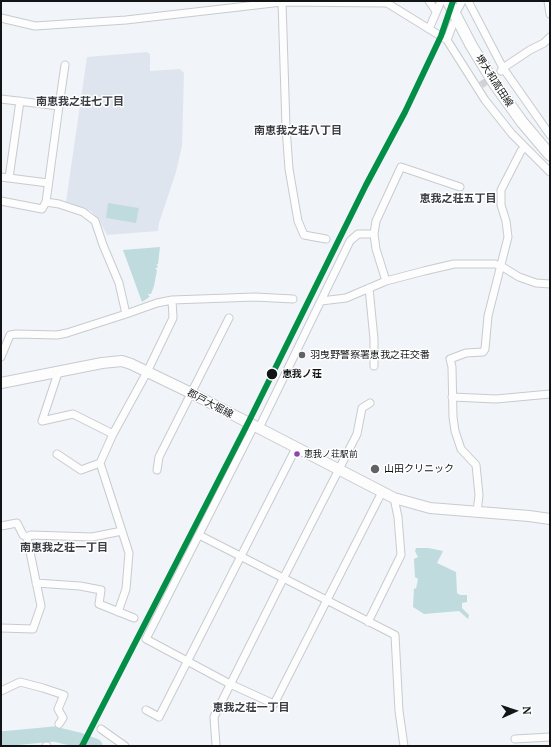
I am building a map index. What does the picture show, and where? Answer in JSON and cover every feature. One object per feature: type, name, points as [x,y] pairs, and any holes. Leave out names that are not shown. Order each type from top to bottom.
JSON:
[{"type":"main road","name":"堺大和高田線","points":[[453,7],[471,45],[494,83],[522,122],[550,154]]},
{"type":"main road","name":"郡戸大堀線","points":[[1,384],[122,361],[191,393],[394,498],[430,508],[550,519]]},
{"type":"street","points":[[429,1],[436,11]]},
{"type":"street","points":[[429,29],[441,1]]},
{"type":"street","points":[[453,7],[462,1]]},
{"type":"street","points":[[468,1],[502,70],[550,135]]},
{"type":"street","points":[[282,2],[286,127],[289,169],[298,221],[304,235],[326,239]]},
{"type":"street","points":[[1,18],[35,26],[126,20],[282,2],[386,2],[447,40],[479,86],[490,106],[525,147],[550,172]]},
{"type":"street","points":[[549,3],[550,14]]},
{"type":"street","points":[[447,40],[453,24]]},
{"type":"street","points":[[502,70],[530,50],[544,43],[550,37]]},
{"type":"street","points":[[1,201],[42,208],[46,202],[65,66]]},
{"type":"street","points":[[1,99],[59,106]]},
{"type":"street","points":[[9,178],[20,101]]},
{"type":"street","points":[[477,512],[479,495],[476,465],[461,449],[454,424],[452,367],[450,359],[466,353],[483,352],[485,349],[488,316],[508,238],[506,221],[501,205],[501,190],[521,150],[525,147]]},
{"type":"street","points":[[386,281],[376,249],[374,234],[376,221],[401,167],[460,187]]},
{"type":"street","points":[[1,177],[48,184]]},
{"type":"street","points":[[46,202],[59,204],[83,212],[95,221],[103,245],[119,283],[126,314]]},
{"type":"street","points":[[374,234],[358,234],[350,241],[322,301],[146,639],[230,684],[274,704],[382,492]]},
{"type":"street","points":[[322,301],[346,298],[386,281],[448,265],[496,264],[519,277],[536,283],[550,284]]},
{"type":"street","points":[[369,288],[374,339],[374,366]]},
{"type":"street","points":[[1,357],[10,335],[57,335],[67,333],[157,303],[172,300],[255,297],[294,299]]},
{"type":"street","points":[[118,612],[126,589],[129,553],[100,463],[113,434],[147,372],[173,318],[172,300]]},
{"type":"street","points":[[157,470],[159,457],[229,318]]},
{"type":"street","points":[[58,373],[42,421],[74,414],[113,434]]},
{"type":"street","points":[[452,397],[496,399],[550,394]]},
{"type":"street","points":[[216,746],[214,717],[357,434],[362,408],[370,403]]},
{"type":"street","points":[[146,710],[160,717],[296,448]]},
{"type":"street","points":[[57,454],[81,470],[100,463]]},
{"type":"street","points":[[368,622],[401,554],[398,517],[394,498]]},
{"type":"street","points":[[1,526],[17,523],[23,535],[27,537],[40,606],[33,629],[1,628]]},
{"type":"street","points":[[27,537],[31,535],[92,537],[122,531]]},
{"type":"street","points":[[199,535],[395,635],[404,746]]},
{"type":"street","points":[[36,583],[80,586],[101,590],[99,604],[134,618]]},
{"type":"street","points":[[1,691],[20,682],[64,695],[58,709],[63,718],[59,724]]},
{"type":"street","points":[[101,729],[125,746]]},
{"type":"street","points":[[516,739],[550,737]]},
{"type":"shaded area","points":[[147,52],[150,54],[150,71],[180,69],[184,73],[182,146],[176,172],[159,223],[158,231],[107,235],[99,220],[91,211],[66,202],[87,57]]},
{"type":"water","points":[[108,203],[139,208],[136,223],[106,218]]},
{"type":"water","points":[[160,247],[158,264],[156,265],[158,266],[155,268],[157,270],[154,286],[151,294],[148,294],[150,296],[142,302],[123,250]]},
{"type":"water","points":[[416,548],[428,548],[443,551],[437,563],[456,572],[457,593],[460,595],[467,595],[467,602],[462,603],[462,608],[469,615],[468,619],[459,611],[424,614],[413,607],[414,588],[416,589],[418,579],[415,577],[414,559],[418,557],[415,551]]},
{"type":"waterway","points":[[1,739],[54,734],[79,740],[95,746]]},
{"type":"tunnel","points":[[481,85],[500,72]]},
{"type":"transit line","points":[[82,746],[248,423],[366,185],[405,112],[441,36],[453,1]]},
{"type":"place","name":"羽曳野警察署恵我之荘交番","points":[[302,355]]},
{"type":"place","name":"恵我ノ荘","points":[[272,374]]},
{"type":"place","name":"恵我ノ荘駅前","points":[[297,454]]},
{"type":"place","name":"山田クリニック","points":[[375,469]]},
{"type":"district","name":"南恵我之荘七丁目","points":[[80,102]]},
{"type":"district","name":"南恵我之荘八丁目","points":[[298,131]]},
{"type":"district","name":"恵我之荘五丁目","points":[[458,199]]},
{"type":"district","name":"南恵我之荘一丁目","points":[[64,548]]},
{"type":"district","name":"恵我之荘一丁目","points":[[251,708]]}]
